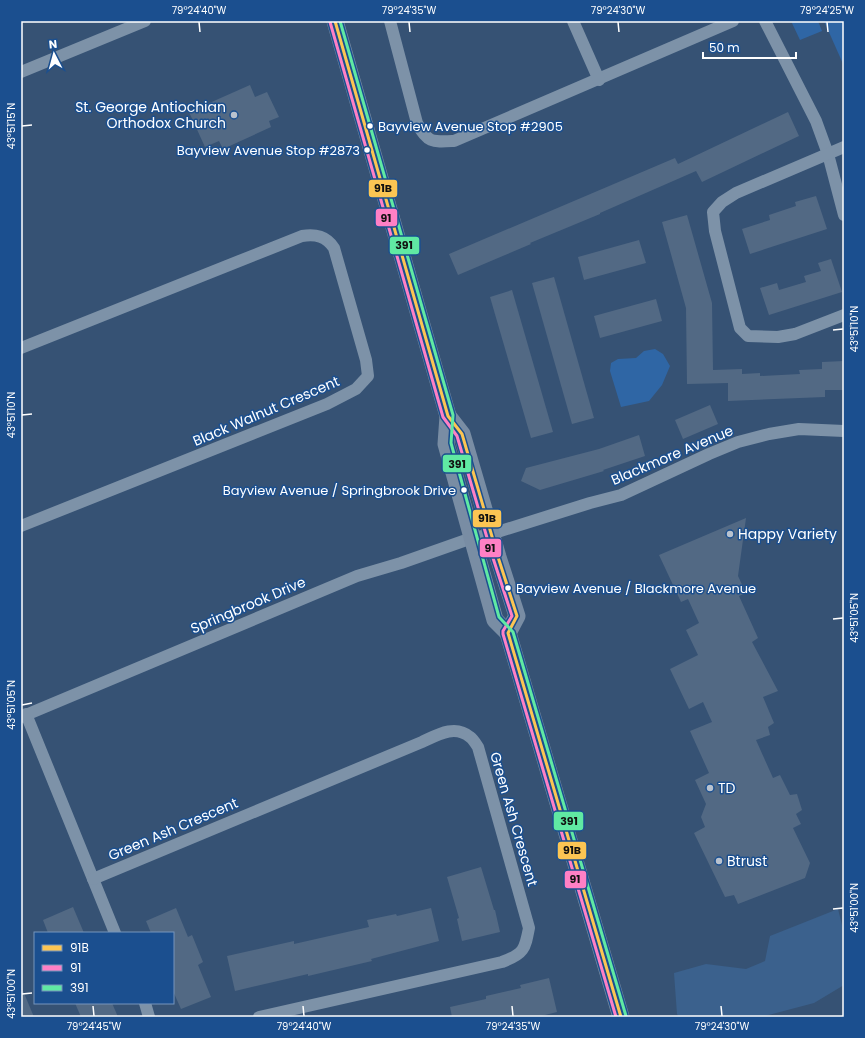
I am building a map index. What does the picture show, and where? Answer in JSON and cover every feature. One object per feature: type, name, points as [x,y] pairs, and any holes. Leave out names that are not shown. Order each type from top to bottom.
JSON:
[{"type":"main road","points":[[335,21],[448,416],[446,444],[495,620],[508,633],[621,1017]]},
{"type":"main road","points":[[448,416],[462,434],[517,616],[508,633]]},
{"type":"street","points":[[21,72],[145,21]]},
{"type":"street","points":[[390,21],[417,123],[428,139],[439,142],[454,141],[734,21]]},
{"type":"street","points":[[573,21],[599,80]]},
{"type":"street","points":[[765,21],[811,110],[828,154],[844,215]]},
{"type":"street","points":[[844,147],[736,193],[722,202],[713,212],[715,231],[740,328],[748,336],[778,338],[795,334],[844,314]]},
{"type":"street","name":"Black Walnut Crescent","points":[[21,348],[302,236],[314,235],[329,241],[334,248],[366,360],[368,376],[356,389],[327,404],[21,526]]},
{"type":"street","name":"Blackmore Avenue","points":[[491,534],[590,503],[621,495],[738,442],[769,434],[799,429],[844,431]]},
{"type":"street","name":"Springbrook Drive","points":[[24,716],[357,576],[401,563],[472,538],[491,534]]},
{"type":"street","points":[[24,716],[115,932]]},
{"type":"street","name":"Green Ash Crescent","points":[[93,879],[422,742],[440,733],[456,730],[470,736],[478,747],[529,928],[525,947],[516,957],[502,962],[259,1017]]},
{"type":"street","points":[[145,1004],[149,1017]]},
{"type":"shaded area","points":[[791,21],[818,21],[822,31],[800,40]]},
{"type":"shaded area","points":[[824,21],[844,21],[844,66]]},
{"type":"shaded area","points":[[655,349],[663,354],[670,366],[662,385],[649,401],[621,407],[610,371],[611,363],[618,359],[636,358],[644,351]]},
{"type":"shaded area","points":[[838,909],[844,933],[844,985],[814,1003],[761,1017],[679,1017],[677,1014],[674,973],[706,964],[746,969],[765,961],[770,936]]},
{"type":"building","name":"St. George Antiochian Orthodox Church","points":[[250,85],[255,97],[267,92],[279,117],[269,121],[271,127],[223,149],[219,141],[205,147],[189,112]]},
{"type":"building","points":[[788,112],[799,136],[702,182],[696,171],[458,275],[449,254],[675,158],[678,164]]},
{"type":"building","points":[[816,196],[827,229],[750,254],[742,229],[770,220],[769,215],[796,206],[795,202]]},
{"type":"building","points":[[687,215],[712,303],[713,370],[742,369],[742,374],[760,373],[760,376],[800,374],[799,370],[822,369],[822,362],[844,361],[844,390],[825,390],[825,397],[728,401],[728,383],[687,384],[686,308],[662,222]]},
{"type":"building","points":[[639,240],[646,263],[584,280],[578,257]]},
{"type":"building","points":[[831,259],[842,292],[769,315],[760,288],[777,283],[779,290],[806,282],[804,276],[821,271],[818,263]]},
{"type":"building","points":[[554,277],[594,418],[572,424],[532,283]]},
{"type":"building","points":[[512,290],[553,432],[531,438],[490,297]]},
{"type":"building","points":[[656,299],[662,321],[600,338],[594,316]]},
{"type":"building","points":[[710,405],[718,424],[683,439],[675,420]]},
{"type":"building","points":[[639,435],[645,456],[603,470],[604,471],[540,490],[521,481],[526,468],[599,449]]},
{"type":"building","points":[[746,518],[738,576],[746,593],[739,596],[758,638],[752,642],[778,691],[763,697],[774,723],[768,727],[770,735],[756,740],[773,778],[780,775],[790,795],[797,794],[802,810],[796,814],[801,824],[793,828],[810,863],[805,878],[738,904],[734,895],[725,897],[694,833],[705,827],[701,817],[706,804],[695,780],[709,773],[690,731],[712,722],[703,702],[689,709],[670,669],[698,655],[686,630],[699,623],[688,599],[681,602],[659,555]]},
{"type":"building","points":[[481,867],[495,910],[500,932],[462,941],[457,919],[459,918],[447,877]]},
{"type":"building","points":[[73,907],[84,932],[48,932],[43,920]]},
{"type":"building","points":[[176,908],[188,937],[192,935],[203,962],[198,965],[211,997],[181,1009],[174,993],[174,932],[151,932],[146,921]]},
{"type":"building","points":[[431,908],[439,941],[371,959],[372,961],[235,991],[227,956],[294,941],[294,944],[369,927],[367,920],[396,914],[397,916]]},
{"type":"building","points":[[549,978],[557,1012],[537,1017],[452,1017],[450,1007],[486,999],[486,996],[521,988],[520,985]]},
{"type":"building","points":[[21,986],[34,1017],[21,1017]]},
{"type":"building","points":[[75,1004],[112,1004],[118,1017],[81,1017]]},
{"type":"transit line","name":"91B","points":[[335,21],[448,416],[462,434],[517,616],[508,633],[621,1017]]},
{"type":"transit line","name":"391","points":[[340,21],[453,415],[451,443],[499,617],[513,632],[626,1016]]},
{"type":"transit line","name":"91","points":[[330,22],[443,417],[457,436],[493,558],[512,616],[503,631],[503,634],[616,1017]]},
{"type":"place","name":"St. George Antiochian Orthodox Church","points":[[234,115]]},
{"type":"place","name":"Bayview Avenue Stop #2905","points":[[370,126]]},
{"type":"place","name":"Bayview Avenue Stop #2873","points":[[367,150]]},
{"type":"place","name":"Bayview Avenue / Springbrook Drive","points":[[464,490]]},
{"type":"place","name":"Happy Variety","points":[[730,534]]},
{"type":"place","name":"Bayview Avenue / Blackmore Avenue","points":[[508,588]]},
{"type":"place","name":"TD","points":[[710,788]]},
{"type":"place","name":"Btrust","points":[[719,861]]}]
